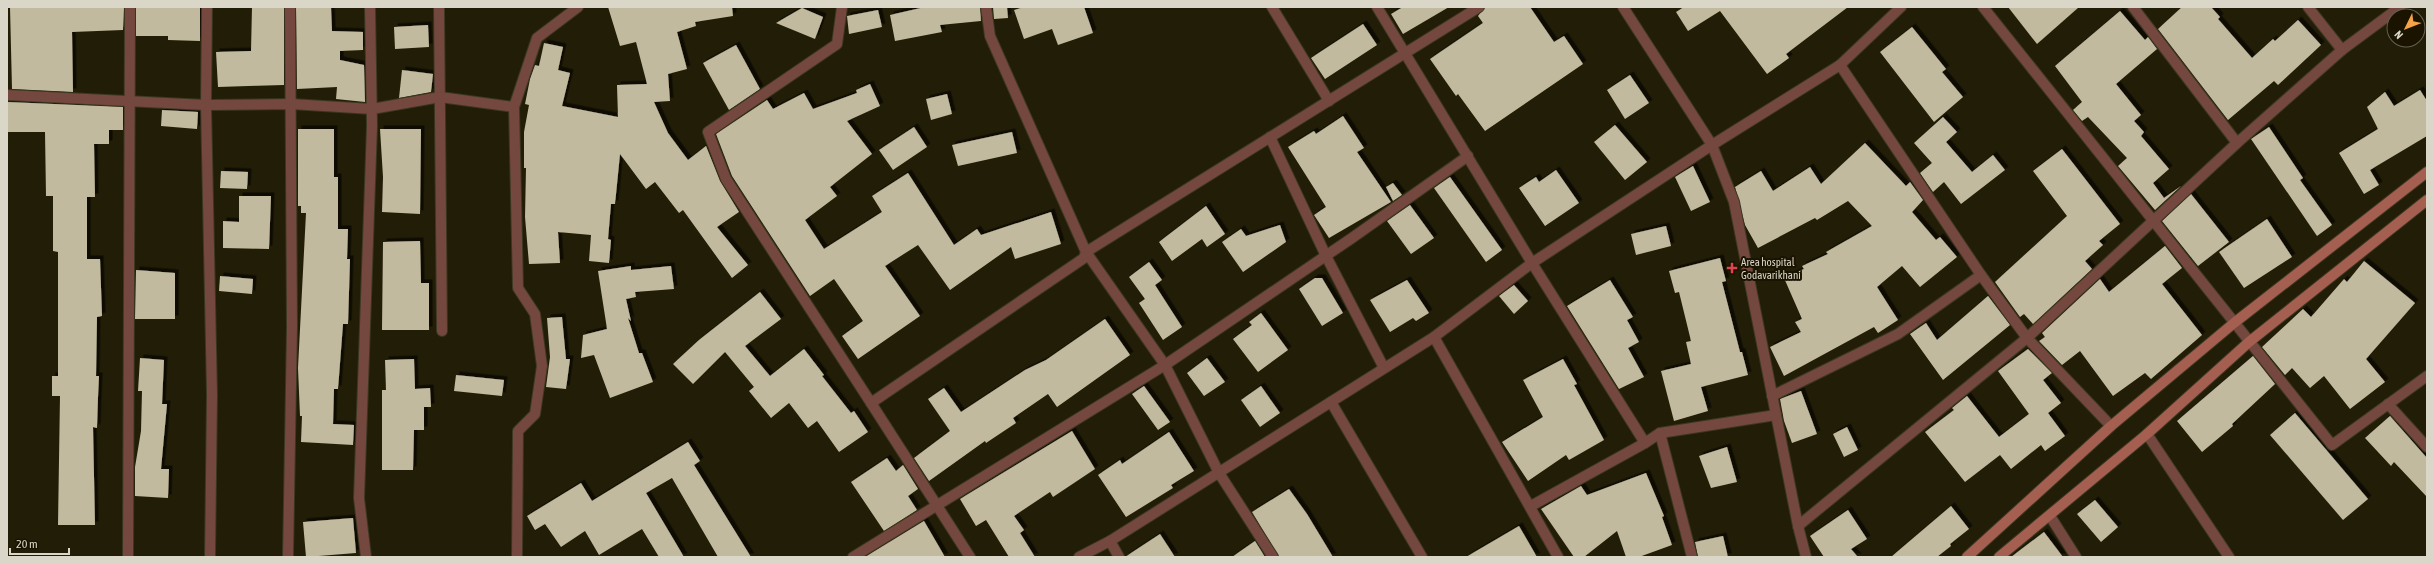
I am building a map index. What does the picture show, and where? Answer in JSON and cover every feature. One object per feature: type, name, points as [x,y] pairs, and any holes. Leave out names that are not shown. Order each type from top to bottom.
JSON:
[{"type":"main road","points":[[1967,557],[2110,426],[2234,323],[2427,172]]},
{"type":"main road","points":[[1999,557],[2050,516],[2127,449],[2147,434],[2249,342],[2427,200]]},
{"type":"street","points":[[128,557],[130,7]]},
{"type":"street","points":[[207,7],[206,105],[212,395],[210,557]]},
{"type":"street","points":[[288,557],[292,326],[290,7]]},
{"type":"street","points":[[366,557],[359,498],[372,109],[370,7]]},
{"type":"street","points":[[439,7],[442,331]]},
{"type":"street","points":[[517,557],[518,431],[535,414],[542,366],[535,314],[518,288],[514,107],[537,38],[578,7]]},
{"type":"street","points":[[842,7],[838,44],[708,132],[726,179],[970,557]]},
{"type":"street","points":[[986,7],[990,36],[1086,252],[1165,365],[1219,473],[1273,557]]},
{"type":"street","points":[[1272,7],[1329,101]]},
{"type":"street","points":[[1378,7],[1532,263],[1645,443]]},
{"type":"street","points":[[871,403],[1084,258],[1086,252],[1479,7]]},
{"type":"street","points":[[1624,7],[1712,144],[1734,202],[1798,526],[1806,557]]},
{"type":"street","points":[[1079,557],[1110,541],[1434,337],[1532,263],[1712,144],[1840,65],[1901,7]]},
{"type":"street","points":[[1983,7],[2332,445],[2427,376]]},
{"type":"street","points":[[2133,7],[2237,143]]},
{"type":"street","points":[[2308,7],[2342,50]]},
{"type":"street","points":[[1798,526],[2027,338],[2152,220],[2237,143],[2342,50],[2400,7]]},
{"type":"street","points":[[1840,65],[1981,275],[2027,338],[2110,426]]},
{"type":"street","points":[[7,95],[206,105],[291,104],[372,109],[440,97],[514,107]]},
{"type":"street","points":[[1270,137],[1326,256],[1384,368]]},
{"type":"street","points":[[853,557],[1165,365],[1326,256],[1468,156]]},
{"type":"street","points":[[1772,396],[1898,334],[1981,275]]},
{"type":"street","points":[[1434,337],[1531,506],[1558,557]]},
{"type":"street","points":[[1331,402],[1422,557]]},
{"type":"street","points":[[2388,404],[2427,447]]},
{"type":"street","points":[[1531,506],[1645,443],[1660,433],[1776,415]]},
{"type":"street","points":[[1660,433],[1692,557]]},
{"type":"street","points":[[2147,434],[2229,557]]},
{"type":"street","points":[[2050,516],[2076,557]]},
{"type":"street","points":[[1110,541],[1119,557]]},
{"type":"building","points":[[10,7],[124,7],[123,30],[72,32],[73,92],[12,89]]},
{"type":"building","points":[[136,7],[200,7],[200,41],[168,40],[168,36],[136,36]]},
{"type":"building","points":[[252,7],[284,8],[284,85],[218,87],[216,52],[251,51]]},
{"type":"building","points":[[296,7],[331,7],[332,31],[363,32],[363,50],[340,51],[340,60],[364,65],[365,102],[336,99],[337,87],[297,89]]},
{"type":"building","points":[[608,7],[732,7],[733,16],[695,22],[696,26],[677,32],[687,69],[668,74],[670,101],[654,102],[668,133],[688,160],[706,146],[720,181],[739,212],[717,227],[748,265],[732,278],[683,210],[679,213],[655,182],[646,189],[620,154],[615,204],[611,204],[608,239],[611,240],[609,263],[589,261],[591,235],[558,232],[560,263],[529,264],[525,217],[526,168],[524,168],[524,132],[529,105],[525,104],[530,79],[535,65],[539,66],[544,43],[563,47],[558,70],[570,73],[562,106],[618,117],[617,85],[647,84],[636,42],[620,46]]},
{"type":"building","points":[[925,7],[980,7],[981,21],[940,25],[942,32],[895,41],[890,15]]},
{"type":"building","points":[[993,7],[1007,7],[1008,18],[994,19]]},
{"type":"building","points":[[1024,7],[1084,7],[1093,33],[1058,45],[1052,29],[1024,39],[1014,10]]},
{"type":"building","points":[[1403,7],[1449,7],[1403,34],[1391,14]]},
{"type":"building","points":[[1485,7],[1530,7],[1554,42],[1564,36],[1583,64],[1485,131],[1458,94],[1456,96],[1430,59],[1483,23],[1478,16]]},
{"type":"building","points":[[1684,7],[1848,7],[1786,54],[1789,58],[1767,74],[1720,11],[1688,31],[1676,12]]},
{"type":"building","points":[[2008,7],[2079,7],[2037,44]]},
{"type":"building","points":[[2182,7],[2211,7],[2220,17],[2218,19],[2252,58],[2273,39],[2275,41],[2298,20],[2321,45],[2278,85],[2274,81],[2228,120],[2158,29]]},
{"type":"building","points":[[802,8],[823,17],[815,39],[776,23]]},
{"type":"building","points":[[878,10],[882,27],[849,34],[847,16]]},
{"type":"building","points":[[2120,11],[2145,40],[2148,37],[2157,49],[2116,84],[2141,115],[2134,121],[2144,132],[2141,136],[2169,169],[2153,183],[2164,198],[2181,186],[2155,210],[2118,166],[2127,158],[2088,117],[2082,121],[2073,110],[2082,102],[2055,66]]},
{"type":"building","points":[[1363,24],[1377,45],[1325,79],[1311,58]]},
{"type":"building","points":[[428,25],[429,47],[395,49],[394,27]]},
{"type":"building","points":[[1912,27],[1946,69],[1942,72],[1963,97],[1934,122],[1880,52]]},
{"type":"building","points":[[736,45],[760,89],[729,110],[703,63]]},
{"type":"building","points":[[402,70],[433,74],[431,92],[399,98]]},
{"type":"building","points":[[1630,75],[1649,103],[1625,119],[1607,90]]},
{"type":"building","points":[[870,84],[880,106],[847,121],[872,154],[830,187],[837,196],[805,220],[824,249],[882,212],[872,196],[908,173],[954,245],[977,229],[981,235],[1051,212],[1061,244],[1015,259],[1011,247],[950,290],[918,245],[885,266],[920,316],[858,359],[842,336],[863,321],[834,279],[810,296],[732,176],[716,134],[767,100],[773,109],[804,93],[813,109],[857,93],[856,90]]},
{"type":"building","points":[[2420,90],[2427,101],[2427,136],[2370,170],[2379,185],[2364,194],[2339,153],[2378,129],[2367,107],[2385,92],[2394,106]]},
{"type":"building","points":[[947,94],[952,114],[931,120],[926,99]]},
{"type":"building","points":[[8,102],[123,107],[123,130],[109,130],[109,144],[94,144],[95,197],[87,197],[87,259],[100,259],[102,316],[97,317],[96,376],[99,376],[97,428],[93,427],[95,525],[58,525],[60,396],[52,396],[52,376],[58,376],[58,252],[53,251],[53,196],[46,196],[45,132],[8,132]]},
{"type":"building","points":[[162,110],[198,112],[197,129],[161,126]]},
{"type":"building","points":[[1343,116],[1364,148],[1357,152],[1391,202],[1329,238],[1314,215],[1326,207],[1288,147],[1314,131],[1316,134]]},
{"type":"building","points":[[1943,117],[1957,132],[1946,142],[1972,172],[1993,155],[2005,170],[1961,204],[1944,182],[1933,192],[1920,173],[1932,163],[1914,143]]},
{"type":"building","points":[[1615,125],[1647,162],[1625,180],[1594,142]]},
{"type":"building","points":[[914,127],[927,147],[893,170],[879,150]]},
{"type":"building","points":[[2269,127],[2303,178],[2300,180],[2332,225],[2317,236],[2251,139]]},
{"type":"building","points":[[298,129],[334,129],[334,177],[338,177],[338,229],[348,229],[347,259],[350,259],[348,324],[343,324],[338,389],[334,389],[333,424],[354,425],[353,445],[301,442],[302,416],[300,416],[298,368],[306,213],[301,213],[301,206],[298,206]]},
{"type":"building","points":[[380,129],[421,129],[420,214],[382,212],[383,177]]},
{"type":"building","points":[[1012,132],[1017,153],[958,166],[952,145]]},
{"type":"building","points":[[1865,143],[1906,186],[1910,182],[1923,200],[1912,212],[1936,240],[1940,237],[1957,257],[1920,287],[1902,266],[1877,287],[1898,320],[1878,333],[1874,327],[1784,376],[1770,347],[1801,332],[1795,322],[1802,319],[1784,278],[1804,269],[1802,266],[1828,254],[1826,252],[1872,226],[1848,201],[1817,220],[1815,218],[1758,248],[1745,225],[1735,187],[1761,171],[1773,191],[1810,167],[1821,184]]},
{"type":"building","points":[[2062,149],[2120,224],[2099,241],[2103,245],[2085,261],[2092,269],[2033,324],[2024,314],[2020,317],[1995,282],[2067,216],[2033,171]]},
{"type":"building","points":[[1693,166],[1710,202],[1691,211],[1675,177]]},
{"type":"building","points":[[1556,170],[1579,203],[1545,226],[1519,188],[1536,177],[1539,182]]},
{"type":"building","points":[[221,171],[248,172],[247,189],[220,188]]},
{"type":"building","points":[[1450,177],[1502,250],[1486,262],[1434,188]]},
{"type":"building","points":[[1393,183],[1402,195],[1393,201],[1386,187]]},
{"type":"building","points":[[2191,194],[2229,242],[2198,266],[2162,221]]},
{"type":"building","points":[[239,196],[271,196],[269,249],[223,248],[223,221],[239,222]]},
{"type":"building","points":[[1410,205],[1434,238],[1411,254],[1387,221]]},
{"type":"building","points":[[1206,206],[1225,234],[1207,247],[1202,239],[1172,261],[1159,242]]},
{"type":"building","points":[[2267,219],[2292,257],[2244,288],[2219,252]]},
{"type":"building","points":[[1280,225],[1286,242],[1243,272],[1222,242],[1241,229],[1246,236]]},
{"type":"building","points":[[1666,226],[1671,246],[1636,255],[1631,234]]},
{"type":"building","points":[[420,241],[421,283],[429,283],[429,330],[382,330],[383,242]]},
{"type":"building","points":[[2165,246],[2182,268],[2162,284],[2202,335],[2151,379],[2145,373],[2113,396],[2080,351],[2062,365],[2039,341],[2045,337],[2042,333],[2100,279],[2109,292]]},
{"type":"building","points":[[1720,258],[1726,281],[1722,282],[1740,352],[1742,352],[1748,375],[1701,387],[1708,411],[1674,421],[1661,371],[1691,364],[1686,342],[1691,341],[1679,292],[1675,293],[1669,271]]},
{"type":"building","points":[[2364,261],[2415,303],[2366,359],[2385,382],[2350,409],[2324,376],[2310,388],[2292,368],[2285,375],[2262,347],[2303,309],[2311,317],[2344,279],[2347,282]]},
{"type":"building","points":[[1149,262],[1162,280],[1155,285],[1182,327],[1163,340],[1139,303],[1145,299],[1129,277]]},
{"type":"building","points":[[631,266],[631,270],[671,266],[674,289],[635,292],[636,297],[626,299],[631,321],[628,318],[639,353],[642,353],[653,382],[610,398],[594,355],[581,358],[583,335],[607,329],[598,271]]},
{"type":"building","points":[[136,270],[175,273],[175,319],[135,319]]},
{"type":"building","points":[[220,276],[253,279],[252,294],[219,291]]},
{"type":"building","points":[[1315,278],[1322,278],[1343,313],[1322,326],[1299,289]]},
{"type":"building","points":[[1407,280],[1429,313],[1416,321],[1413,318],[1390,332],[1370,300]]},
{"type":"building","points":[[1610,280],[1633,317],[1627,320],[1639,342],[1628,348],[1644,377],[1619,389],[1567,306]]},
{"type":"building","points":[[1514,285],[1528,301],[1514,314],[1499,296]]},
{"type":"building","points":[[760,292],[781,319],[745,346],[770,376],[804,349],[824,375],[822,376],[851,413],[854,411],[868,432],[839,452],[817,421],[808,428],[789,403],[771,418],[749,391],[754,387],[725,352],[693,384],[673,364],[699,340]]},
{"type":"building","points":[[1988,296],[2010,325],[1943,380],[1910,334],[1926,323],[1937,340]]},
{"type":"building","points":[[1261,313],[1288,350],[1258,372],[1233,339],[1252,325],[1249,322]]},
{"type":"building","points":[[562,317],[566,359],[570,359],[566,389],[546,387],[550,357],[547,318]]},
{"type":"building","points":[[1105,319],[1130,355],[1057,407],[1048,394],[1013,418],[1016,423],[986,443],[985,441],[929,481],[914,458],[950,431],[928,399],[944,388],[961,412],[1025,370],[1046,360]]},
{"type":"building","points":[[2028,349],[2052,373],[2043,380],[2061,403],[2048,413],[2065,436],[2045,451],[2041,445],[2011,469],[2000,455],[1965,482],[1925,432],[1954,410],[1952,408],[1967,396],[1999,437],[2029,414],[1998,371]]},
{"type":"building","points":[[2253,356],[2275,384],[2232,424],[2233,426],[2202,452],[2177,421]]},
{"type":"building","points":[[140,358],[164,360],[162,404],[167,404],[161,469],[169,469],[168,498],[135,496],[135,467],[141,431],[142,391],[138,391]]},
{"type":"building","points":[[1207,358],[1225,382],[1204,396],[1187,373]]},
{"type":"building","points":[[414,359],[415,389],[430,388],[431,407],[424,407],[424,430],[414,430],[413,470],[382,470],[382,390],[386,390],[385,360]]},
{"type":"building","points":[[1563,359],[1577,384],[1574,385],[1604,440],[1569,460],[1566,455],[1528,481],[1502,442],[1543,417],[1523,380]]},
{"type":"building","points":[[456,375],[504,380],[502,396],[454,391]]},
{"type":"building","points":[[1144,386],[1170,422],[1158,430],[1132,394]]},
{"type":"building","points":[[1261,386],[1280,413],[1260,427],[1241,400]]},
{"type":"building","points":[[1801,391],[1817,434],[1792,443],[1784,421],[1780,399]]},
{"type":"building","points":[[2295,413],[2368,499],[2343,520],[2270,435]]},
{"type":"building","points":[[2390,416],[2427,458],[2427,497],[2394,462],[2391,466],[2365,438]]},
{"type":"building","points":[[1847,427],[1858,450],[1844,457],[1833,434]]},
{"type":"building","points":[[1072,431],[1095,469],[1053,497],[1050,492],[1014,516],[1024,530],[1020,533],[1035,557],[1009,557],[986,520],[976,526],[960,499]]},
{"type":"building","points":[[1169,432],[1194,471],[1171,485],[1173,488],[1126,517],[1098,475],[1120,460],[1122,464]]},
{"type":"building","points":[[688,442],[700,461],[694,465],[751,557],[718,557],[672,478],[646,493],[684,557],[659,557],[642,529],[599,555],[585,531],[561,547],[545,524],[535,530],[527,516],[581,483],[592,501]]},
{"type":"building","points":[[1727,447],[1737,482],[1711,488],[1699,456]]},
{"type":"building","points":[[887,458],[896,471],[903,465],[918,489],[908,496],[917,510],[884,531],[851,482]]},
{"type":"building","points":[[1646,473],[1664,516],[1662,517],[1672,545],[1639,557],[1626,557],[1617,531],[1584,557],[1574,557],[1541,509],[1581,486],[1587,495]]},
{"type":"building","points":[[1289,489],[1307,514],[1333,557],[1279,557],[1252,512]]},
{"type":"building","points":[[2095,500],[2118,527],[2101,542],[2077,514]]},
{"type":"building","points":[[1951,506],[1969,529],[1950,544],[1951,546],[1937,557],[1891,557]]},
{"type":"building","points":[[1848,510],[1867,539],[1851,549],[1858,557],[1824,557],[1810,536]]},
{"type":"building","points":[[353,518],[356,553],[306,557],[303,522]]},
{"type":"building","points":[[924,521],[945,557],[865,557]]},
{"type":"building","points":[[1519,526],[1537,557],[1466,557]]},
{"type":"building","points":[[2044,532],[2063,557],[2011,557]]},
{"type":"building","points":[[1160,534],[1175,557],[1125,557]]},
{"type":"building","points":[[1723,536],[1728,557],[1698,557],[1695,542]]},
{"type":"building","points":[[1255,541],[1265,557],[1232,557]]},
{"type":"place","name":"Area hospital Godavarikhani","points":[[1732,268]]}]
